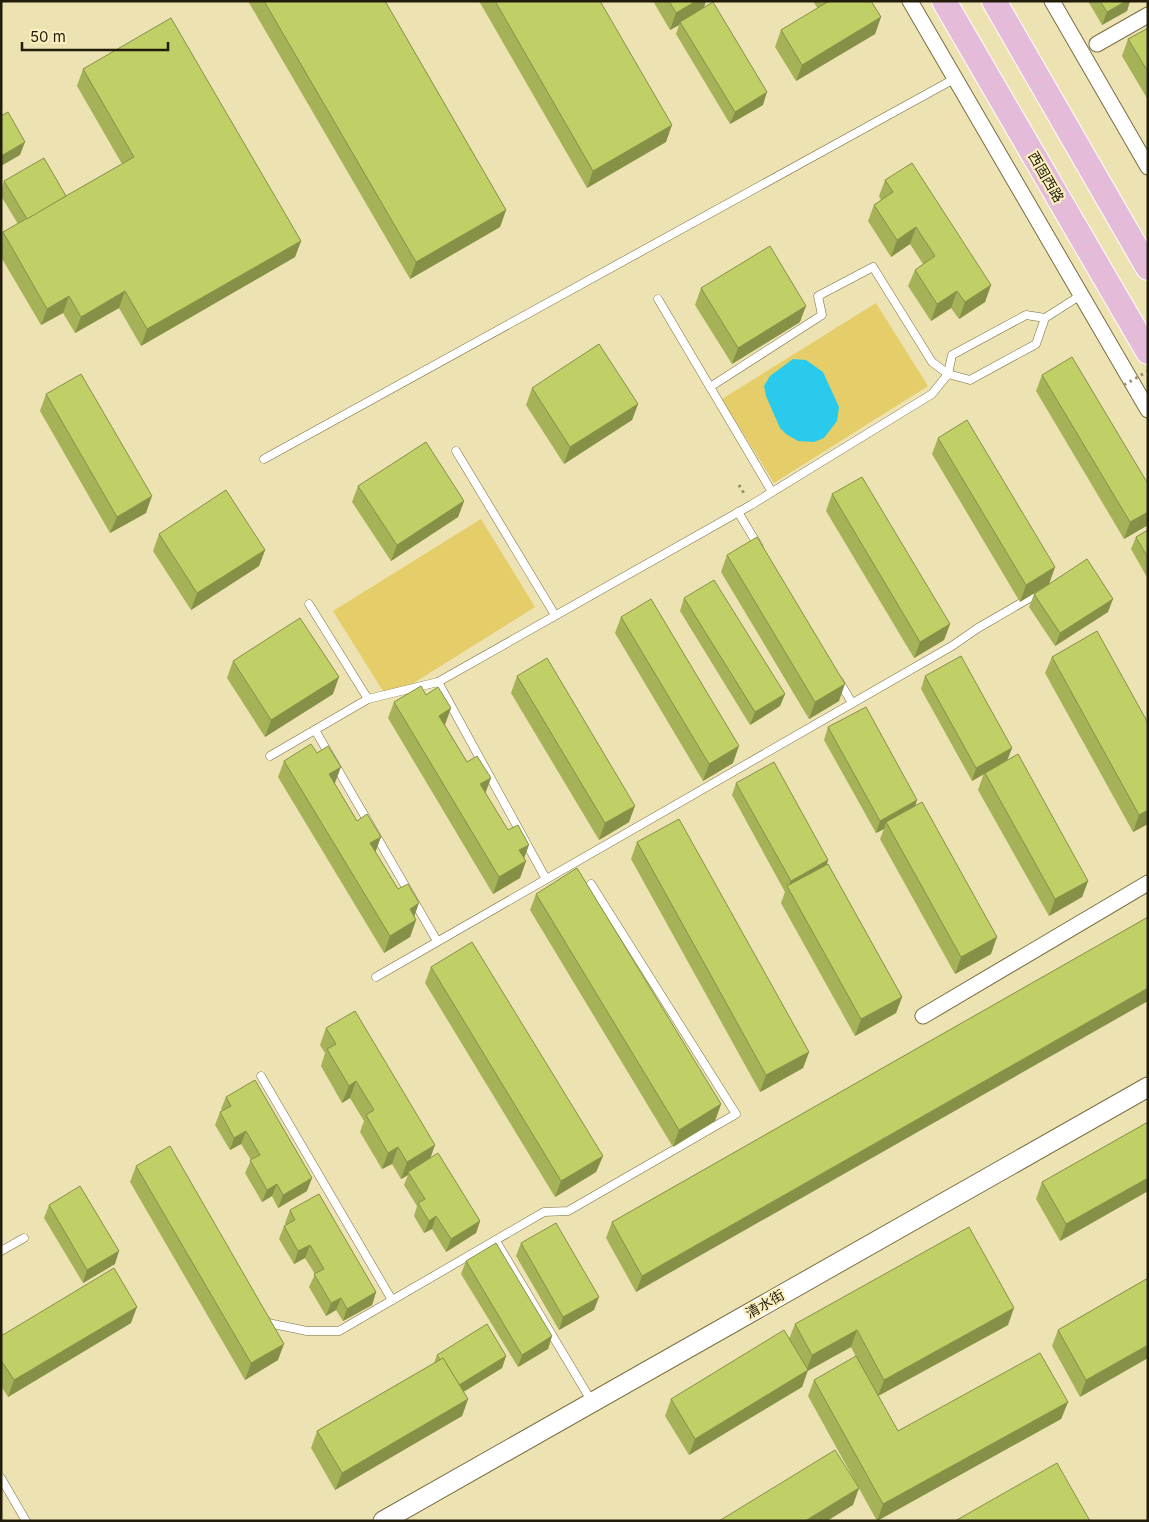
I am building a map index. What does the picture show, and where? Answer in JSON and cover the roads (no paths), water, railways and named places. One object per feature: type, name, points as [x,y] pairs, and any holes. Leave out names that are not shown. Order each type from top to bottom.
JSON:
[{"type":"main road","name":"西固西路","points":[[944,1],[1148,352]]},
{"type":"main road","points":[[994,1],[1148,268]]},
{"type":"street","points":[[910,1],[1148,410]]},
{"type":"street","points":[[1052,1],[1148,167]]},
{"type":"street","points":[[1097,44],[1148,15]]},
{"type":"street","points":[[923,1016],[1148,883]]},
{"type":"street","name":"清水街","points":[[383,1521],[1148,1088]]},
{"type":"lane","points":[[264,459],[954,79]]},
{"type":"lane","points":[[710,387],[822,315],[818,296],[872,267],[932,362],[948,374],[970,380],[1036,344],[1045,318],[1081,295]]},
{"type":"lane","points":[[658,299],[772,492]]},
{"type":"lane","points":[[270,756],[368,699],[438,682],[738,512],[932,394],[948,374],[952,355],[1026,315],[1045,318]]},
{"type":"lane","points":[[456,451],[556,615]]},
{"type":"lane","points":[[738,512],[763,553]]},
{"type":"lane","points":[[376,976],[852,703],[1050,586]]},
{"type":"lane","points":[[309,604],[368,699]]},
{"type":"lane","points":[[832,670],[852,703]]},
{"type":"lane","points":[[438,682],[546,879]]},
{"type":"lane","points":[[315,730],[437,942]]},
{"type":"lane","points":[[263,1315],[268,1323],[307,1331],[339,1331],[544,1212],[568,1212],[736,1114],[591,884]]},
{"type":"lane","points":[[261,1076],[392,1300]]},
{"type":"lane","points":[[1,1251],[24,1238]]},
{"type":"lane","points":[[496,1241],[592,1402]]},
{"type":"lane","points":[[1,1478],[26,1521]]},
{"type":"water","points":[[793,359],[806,360],[823,372],[839,407],[837,421],[824,438],[814,442],[798,441],[786,434],[780,428],[766,396],[764,386],[770,376]]}]
